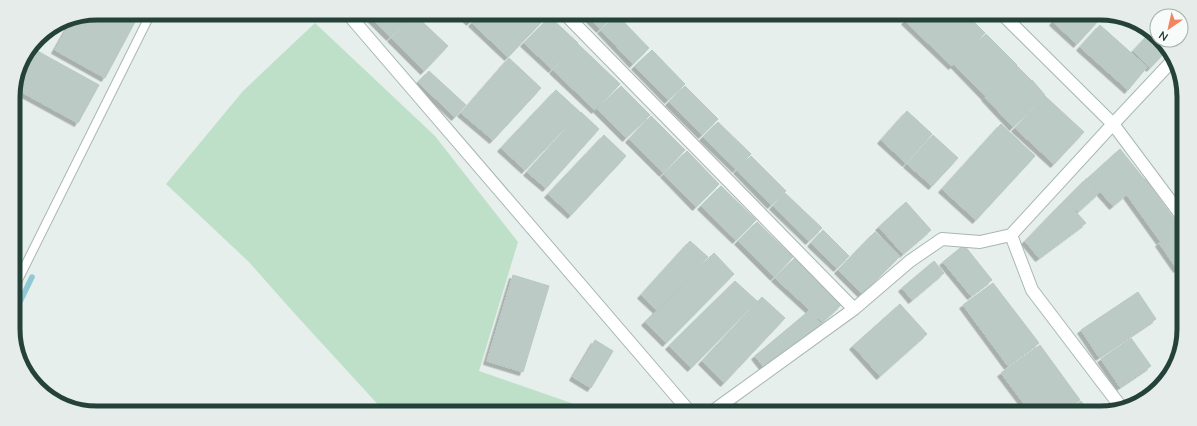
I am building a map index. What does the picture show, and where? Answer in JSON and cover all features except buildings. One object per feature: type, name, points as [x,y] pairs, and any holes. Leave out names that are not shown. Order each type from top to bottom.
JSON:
[{"type":"street","points":[[353,20],[685,406]]},
{"type":"street","points":[[571,20],[854,308]]},
{"type":"street","points":[[1008,20],[1112,124],[1177,209]]},
{"type":"street","points":[[720,406],[854,308],[910,261],[942,239],[980,242],[1011,235],[1112,124],[1169,64]]},
{"type":"street","points":[[1011,235],[1032,290],[1118,403]]},
{"type":"lane","points":[[20,276],[148,20]]},
{"type":"green space","points":[[315,23],[435,136],[518,242],[479,371],[574,404],[570,406],[379,406],[249,262],[166,184],[243,91]]},
{"type":"waterway","points":[[20,302],[32,277]]}]
